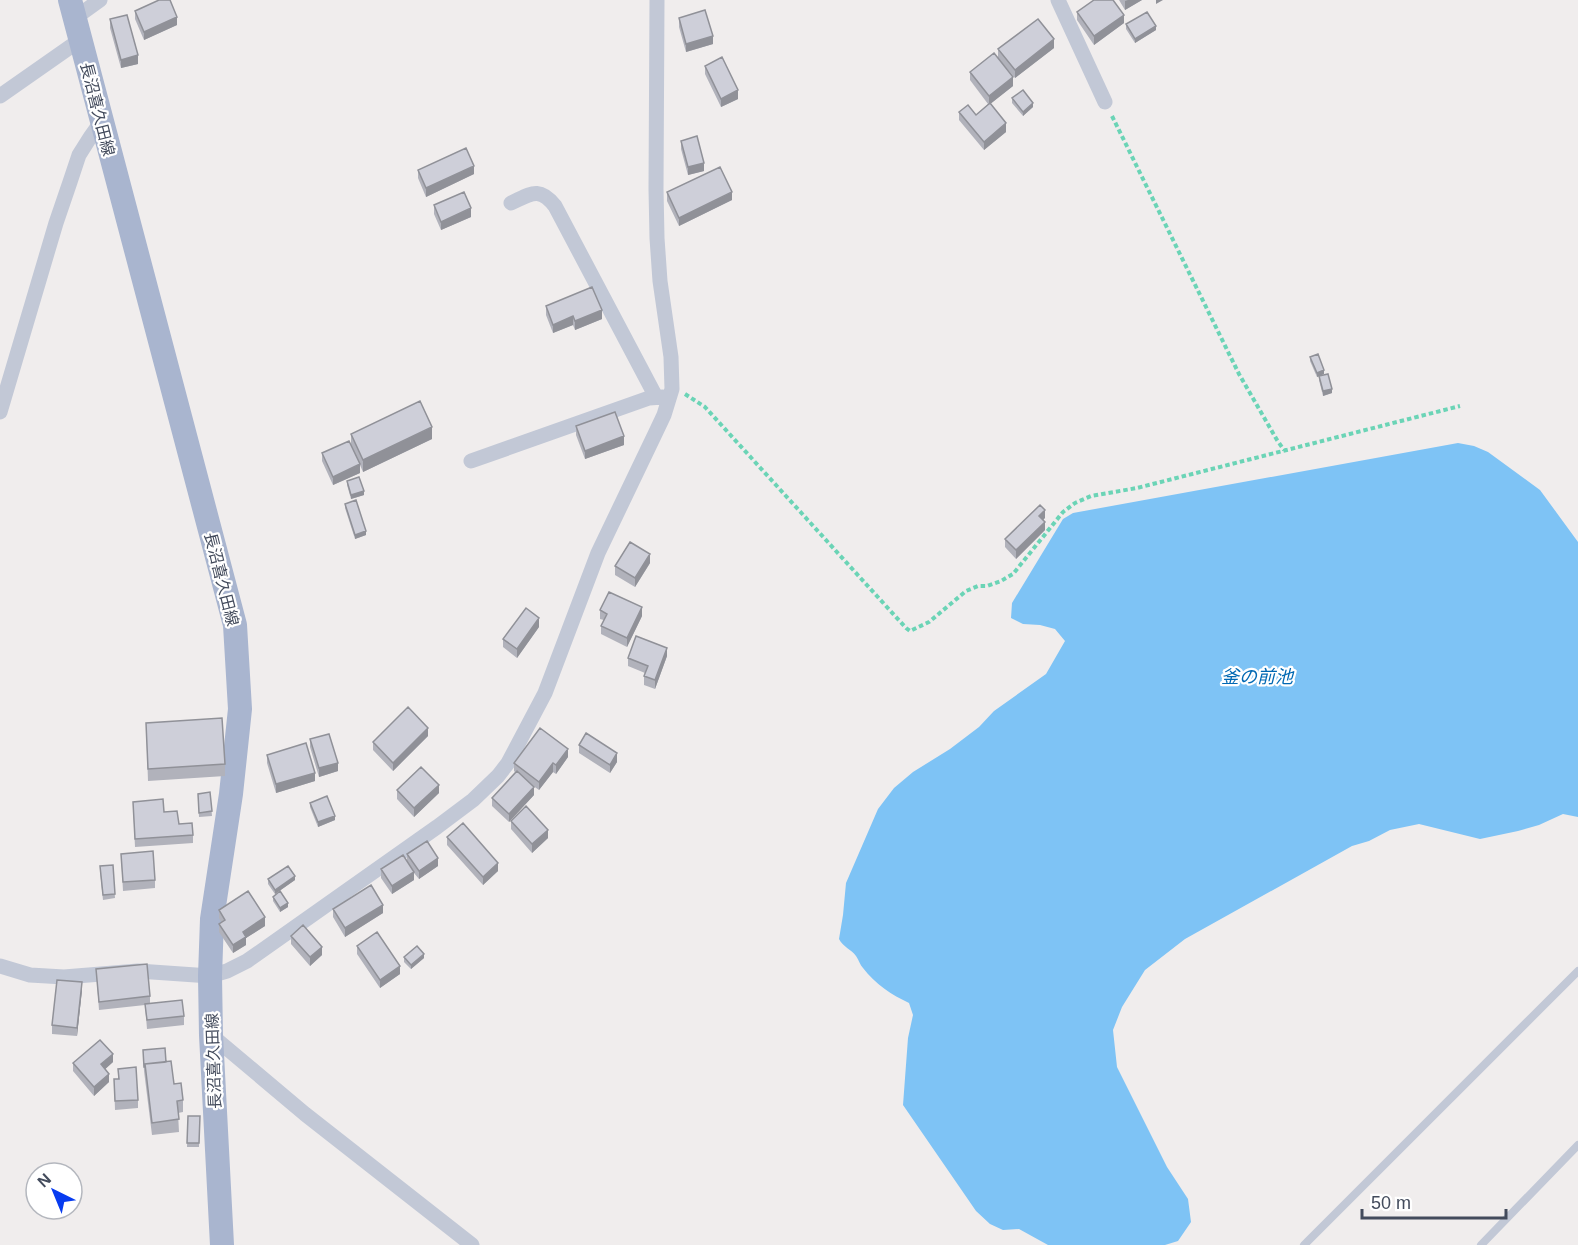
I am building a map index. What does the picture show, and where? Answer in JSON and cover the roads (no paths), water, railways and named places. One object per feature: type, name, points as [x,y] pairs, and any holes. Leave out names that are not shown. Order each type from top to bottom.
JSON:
[{"type":"main road","name":"長沼喜久田線","points":[[75,19],[235,625],[240,709],[231,794],[212,919],[210,976],[222,1245]]},
{"type":"street","points":[[0,96],[75,19],[100,0]]},
{"type":"street","points":[[0,966],[30,975],[64,977],[138,971],[210,976],[227,971],[247,961],[437,827],[472,800],[498,776],[508,763],[545,693],[598,553],[655,434],[666,394],[671,357],[660,281],[657,238],[657,0]]},
{"type":"street","points":[[1058,0],[1106,102]]},
{"type":"street","points":[[0,412],[56,223],[79,155],[101,122]]},
{"type":"street","points":[[511,203],[534,193],[544,195],[552,202],[666,394]]},
{"type":"street","points":[[471,461],[666,394]]},
{"type":"street","points":[[211,1035],[305,1114],[472,1245]]},
{"type":"lane","points":[[1304,1245],[1578,971]]},
{"type":"lane","points":[[1481,1245],[1578,1145]]},
{"type":"water","name":"釜の前池","points":[[1458,443],[1488,452],[1540,490],[1578,542],[1578,817],[1563,814],[1539,825],[1480,839],[1419,824],[1390,830],[1369,841],[1352,846],[1185,939],[1145,970],[1122,1007],[1113,1030],[1117,1067],[1167,1167],[1188,1199],[1191,1222],[1178,1241],[1165,1245],[1048,1245],[1019,1229],[1003,1230],[990,1224],[976,1211],[903,1105],[908,1038],[913,1015],[909,1003],[878,984],[839,939],[846,883],[878,809],[894,788],[913,772],[950,749],[979,727],[994,711],[1046,674],[1065,641],[1055,629],[1023,624],[1011,618],[1012,603],[1063,519],[1073,513]]}]
